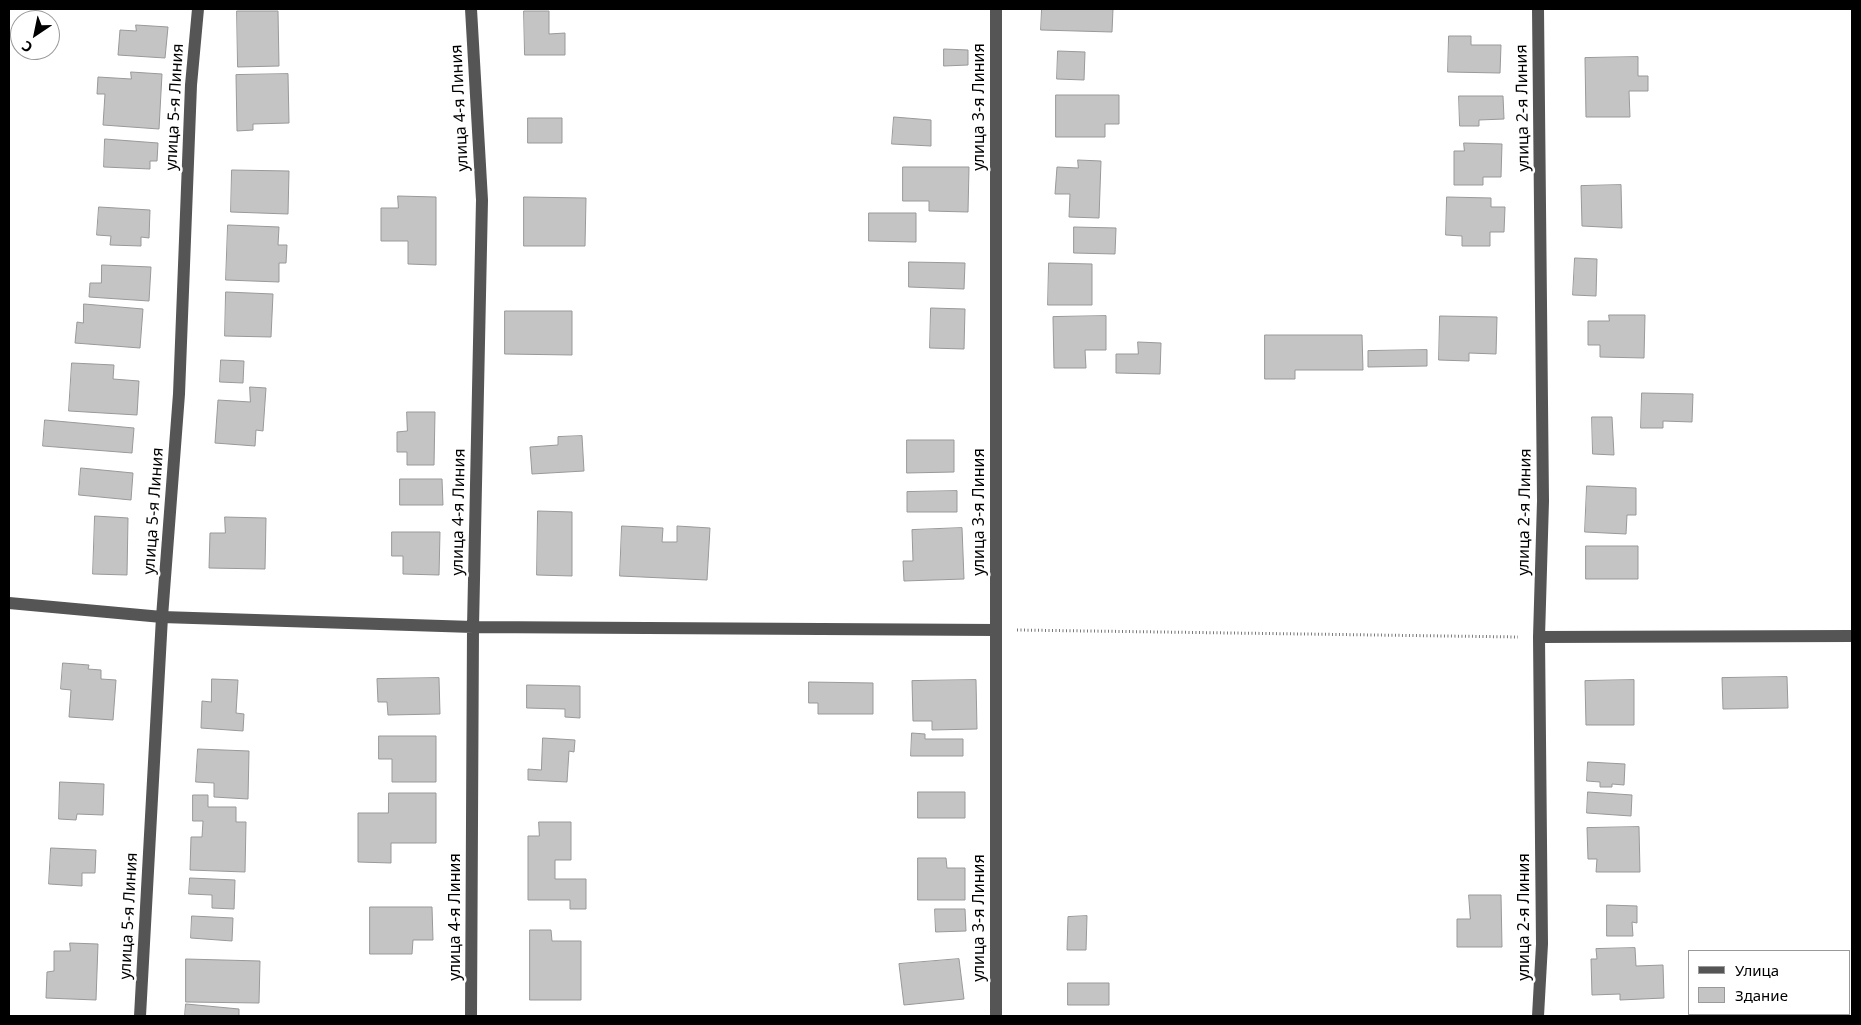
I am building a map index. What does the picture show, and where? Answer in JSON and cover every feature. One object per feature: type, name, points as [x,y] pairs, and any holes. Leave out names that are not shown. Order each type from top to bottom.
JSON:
[{"type":"street","name":"улица 5-я Линия","points":[[140,1016],[162,617],[179,394],[191,86],[198,9]]},
{"type":"street","name":"улица 4-я Линия","points":[[471,9],[482,200],[473,627],[471,1016]]},
{"type":"street","name":"улица 3-я Линия","points":[[996,9],[996,1016]]},
{"type":"street","name":"улица 2-я Линия","points":[[1538,9],[1543,501],[1538,637],[1542,944],[1538,1016]]},
{"type":"street","points":[[9,603],[162,617],[473,627],[995,630]]},
{"type":"street","points":[[1538,637],[1852,636]]},
{"type":"path","points":[[995,630],[1538,637]]},
{"type":"building","points":[[1042,9],[1113,9],[1112,32],[1041,30]]},
{"type":"building","points":[[237,11],[278,11],[279,66],[238,67]]},
{"type":"building","points":[[524,11],[549,11],[549,34],[565,33],[565,55],[525,55]]},
{"type":"building","points":[[136,25],[168,27],[165,58],[118,55],[120,30],[136,31]]},
{"type":"building","points":[[1449,36],[1471,36],[1471,45],[1501,45],[1500,73],[1448,72]]},
{"type":"building","points":[[944,49],[968,50],[968,65],[944,66]]},
{"type":"building","points":[[1058,51],[1085,52],[1084,80],[1057,79]]},
{"type":"building","points":[[1638,57],[1638,76],[1648,76],[1648,91],[1629,91],[1630,117],[1586,117],[1585,58]]},
{"type":"building","points":[[131,72],[162,74],[159,129],[103,125],[105,94],[97,94],[98,77],[131,79]]},
{"type":"building","points":[[288,74],[289,123],[253,124],[253,130],[237,131],[236,75]]},
{"type":"building","points":[[1056,95],[1119,95],[1119,124],[1105,124],[1105,137],[1056,137]]},
{"type":"building","points":[[1459,96],[1503,96],[1504,119],[1479,120],[1479,126],[1460,126]]},
{"type":"building","points":[[894,117],[931,120],[931,146],[892,144]]},
{"type":"building","points":[[528,118],[562,118],[562,143],[528,143]]},
{"type":"building","points":[[105,139],[158,143],[157,161],[150,161],[150,169],[104,167]]},
{"type":"building","points":[[1464,143],[1502,144],[1501,177],[1483,177],[1483,185],[1454,185],[1454,151],[1464,151]]},
{"type":"building","points":[[1078,160],[1101,161],[1099,218],[1069,217],[1070,194],[1055,194],[1057,167],[1078,168]]},
{"type":"building","points":[[903,167],[969,167],[968,212],[929,211],[929,201],[903,201]]},
{"type":"building","points":[[232,170],[289,171],[288,214],[231,212]]},
{"type":"building","points":[[1621,185],[1622,228],[1582,226],[1581,186]]},
{"type":"building","points":[[398,196],[436,197],[436,265],[408,264],[408,241],[381,241],[381,208],[398,208]]},
{"type":"building","points":[[524,197],[586,198],[585,246],[524,246]]},
{"type":"building","points":[[1447,197],[1491,198],[1491,207],[1505,207],[1504,232],[1490,232],[1490,246],[1462,246],[1462,236],[1446,235]]},
{"type":"building","points":[[99,207],[150,210],[149,238],[141,237],[141,246],[110,245],[111,236],[97,235]]},
{"type":"building","points":[[869,213],[916,213],[916,242],[869,241]]},
{"type":"building","points":[[228,225],[279,227],[278,245],[287,245],[286,263],[279,263],[279,282],[226,280]]},
{"type":"building","points":[[1074,227],[1116,228],[1115,254],[1074,253]]},
{"type":"building","points":[[1575,258],[1597,259],[1596,296],[1573,295]]},
{"type":"building","points":[[909,262],[965,263],[964,289],[909,287]]},
{"type":"building","points":[[1049,263],[1092,264],[1092,305],[1048,305]]},
{"type":"building","points":[[102,265],[151,267],[149,301],[89,297],[90,283],[101,283]]},
{"type":"building","points":[[226,292],[273,294],[271,337],[225,336]]},
{"type":"building","points":[[84,304],[143,309],[140,348],[75,343],[77,322],[83,323]]},
{"type":"building","points":[[931,308],[965,309],[964,349],[930,348]]},
{"type":"building","points":[[505,311],[572,311],[572,355],[505,354]]},
{"type":"building","points":[[1609,315],[1645,315],[1644,358],[1600,357],[1600,345],[1588,345],[1588,321],[1609,321]]},
{"type":"building","points":[[1106,316],[1106,350],[1085,350],[1086,368],[1054,368],[1053,317]]},
{"type":"building","points":[[1440,316],[1497,317],[1496,354],[1469,353],[1469,361],[1439,360]]},
{"type":"building","points":[[1265,335],[1362,335],[1363,370],[1295,370],[1295,379],[1265,379]]},
{"type":"building","points":[[1138,342],[1161,343],[1160,374],[1116,373],[1116,354],[1138,354]]},
{"type":"building","points":[[1427,350],[1427,366],[1368,367],[1368,351]]},
{"type":"building","points":[[221,360],[244,361],[243,383],[220,382]]},
{"type":"building","points":[[72,363],[114,365],[113,379],[139,381],[137,415],[69,411]]},
{"type":"building","points":[[250,387],[266,388],[263,431],[256,430],[255,446],[215,443],[218,400],[250,402]]},
{"type":"building","points":[[1642,393],[1693,394],[1692,422],[1663,421],[1663,428],[1641,428]]},
{"type":"building","points":[[407,412],[435,412],[434,465],[407,465],[407,452],[397,452],[397,432],[407,431]]},
{"type":"building","points":[[1592,417],[1612,417],[1614,455],[1593,454]]},
{"type":"building","points":[[45,420],[134,428],[132,453],[43,446]]},
{"type":"building","points":[[582,436],[584,471],[532,474],[530,447],[558,445],[558,437]]},
{"type":"building","points":[[907,440],[954,440],[954,472],[907,473]]},
{"type":"building","points":[[81,468],[133,473],[131,500],[79,495]]},
{"type":"building","points":[[400,479],[442,479],[443,505],[400,505]]},
{"type":"building","points":[[1587,486],[1636,488],[1636,515],[1627,515],[1626,534],[1585,532]]},
{"type":"building","points":[[957,491],[957,512],[907,512],[907,492]]},
{"type":"building","points":[[538,511],[572,512],[572,576],[537,575]]},
{"type":"building","points":[[95,516],[128,518],[127,575],[93,574]]},
{"type":"building","points":[[225,517],[266,518],[265,569],[209,568],[210,533],[225,533]]},
{"type":"building","points":[[622,526],[663,528],[662,542],[677,542],[677,526],[710,528],[707,580],[620,576]]},
{"type":"building","points":[[962,528],[964,579],[904,581],[903,561],[913,561],[912,530]]},
{"type":"building","points":[[392,532],[440,532],[439,575],[403,574],[403,556],[392,556]]},
{"type":"building","points":[[1586,546],[1638,546],[1638,579],[1586,579]]},
{"type":"building","points":[[63,663],[89,665],[88,669],[101,670],[101,679],[116,680],[113,720],[69,717],[71,690],[61,689]]},
{"type":"building","points":[[1787,677],[1788,708],[1723,709],[1722,678]]},
{"type":"building","points":[[439,678],[440,714],[388,715],[387,702],[378,702],[377,679]]},
{"type":"building","points":[[212,679],[238,680],[236,713],[244,714],[243,731],[201,728],[202,701],[211,702]]},
{"type":"building","points":[[976,680],[977,729],[932,730],[932,721],[913,721],[912,681]]},
{"type":"building","points":[[1634,680],[1634,725],[1586,725],[1585,681]]},
{"type":"building","points":[[809,682],[873,683],[873,714],[818,714],[818,703],[809,703]]},
{"type":"building","points":[[527,685],[580,686],[580,718],[565,717],[565,709],[527,708]]},
{"type":"building","points":[[912,733],[925,734],[925,739],[963,739],[963,756],[911,756]]},
{"type":"building","points":[[379,736],[436,736],[436,782],[392,782],[392,759],[379,759]]},
{"type":"building","points":[[543,738],[575,740],[574,752],[569,751],[567,782],[528,780],[528,769],[541,770]]},
{"type":"building","points":[[198,749],[249,751],[248,799],[214,797],[214,783],[196,782]]},
{"type":"building","points":[[1588,762],[1625,764],[1624,785],[1612,784],[1612,787],[1600,787],[1600,782],[1587,781]]},
{"type":"building","points":[[60,782],[104,784],[103,815],[77,814],[76,820],[59,819]]},
{"type":"building","points":[[918,792],[965,792],[965,818],[918,818]]},
{"type":"building","points":[[1588,792],[1632,795],[1631,816],[1587,813]]},
{"type":"building","points":[[389,793],[436,793],[436,843],[391,843],[391,863],[358,862],[358,813],[388,813]]},
{"type":"building","points":[[193,795],[208,795],[208,807],[236,807],[236,822],[246,822],[245,872],[190,870],[191,837],[202,837],[203,821],[193,821]]},
{"type":"building","points":[[539,822],[571,822],[571,860],[555,860],[555,879],[586,879],[586,909],[570,909],[570,900],[528,900],[528,836],[539,836]]},
{"type":"building","points":[[1639,827],[1640,872],[1596,872],[1597,859],[1588,859],[1587,828]]},
{"type":"building","points":[[51,848],[96,850],[95,873],[82,873],[82,886],[49,884]]},
{"type":"building","points":[[918,858],[946,858],[947,868],[965,868],[965,900],[918,900]]},
{"type":"building","points":[[190,878],[235,880],[234,909],[212,908],[212,895],[189,894]]},
{"type":"building","points":[[1469,895],[1501,895],[1502,947],[1457,947],[1457,919],[1470,919]]},
{"type":"building","points":[[1607,905],[1637,906],[1637,923],[1632,922],[1633,936],[1607,936]]},
{"type":"building","points":[[370,907],[432,907],[433,940],[413,940],[412,954],[370,954]]},
{"type":"building","points":[[935,909],[965,909],[966,931],[936,932]]},
{"type":"building","points":[[192,916],[233,918],[232,941],[191,938]]},
{"type":"building","points":[[1087,916],[1086,950],[1067,950],[1068,917]]},
{"type":"building","points":[[530,930],[551,930],[552,941],[581,941],[581,1000],[530,1000]]},
{"type":"building","points":[[70,943],[98,944],[96,1000],[46,998],[47,972],[54,971],[54,951],[70,951]]},
{"type":"building","points":[[1635,948],[1636,966],[1663,965],[1664,998],[1620,1000],[1620,994],[1592,995],[1591,959],[1597,959],[1596,949]]},
{"type":"building","points":[[186,959],[260,961],[259,1003],[186,1002]]},
{"type":"building","points":[[959,959],[964,999],[904,1005],[899,964]]},
{"type":"building","points":[[1068,983],[1109,983],[1109,1005],[1068,1005]]},
{"type":"building","points":[[186,1004],[239,1009],[239,1016],[185,1016]]}]
